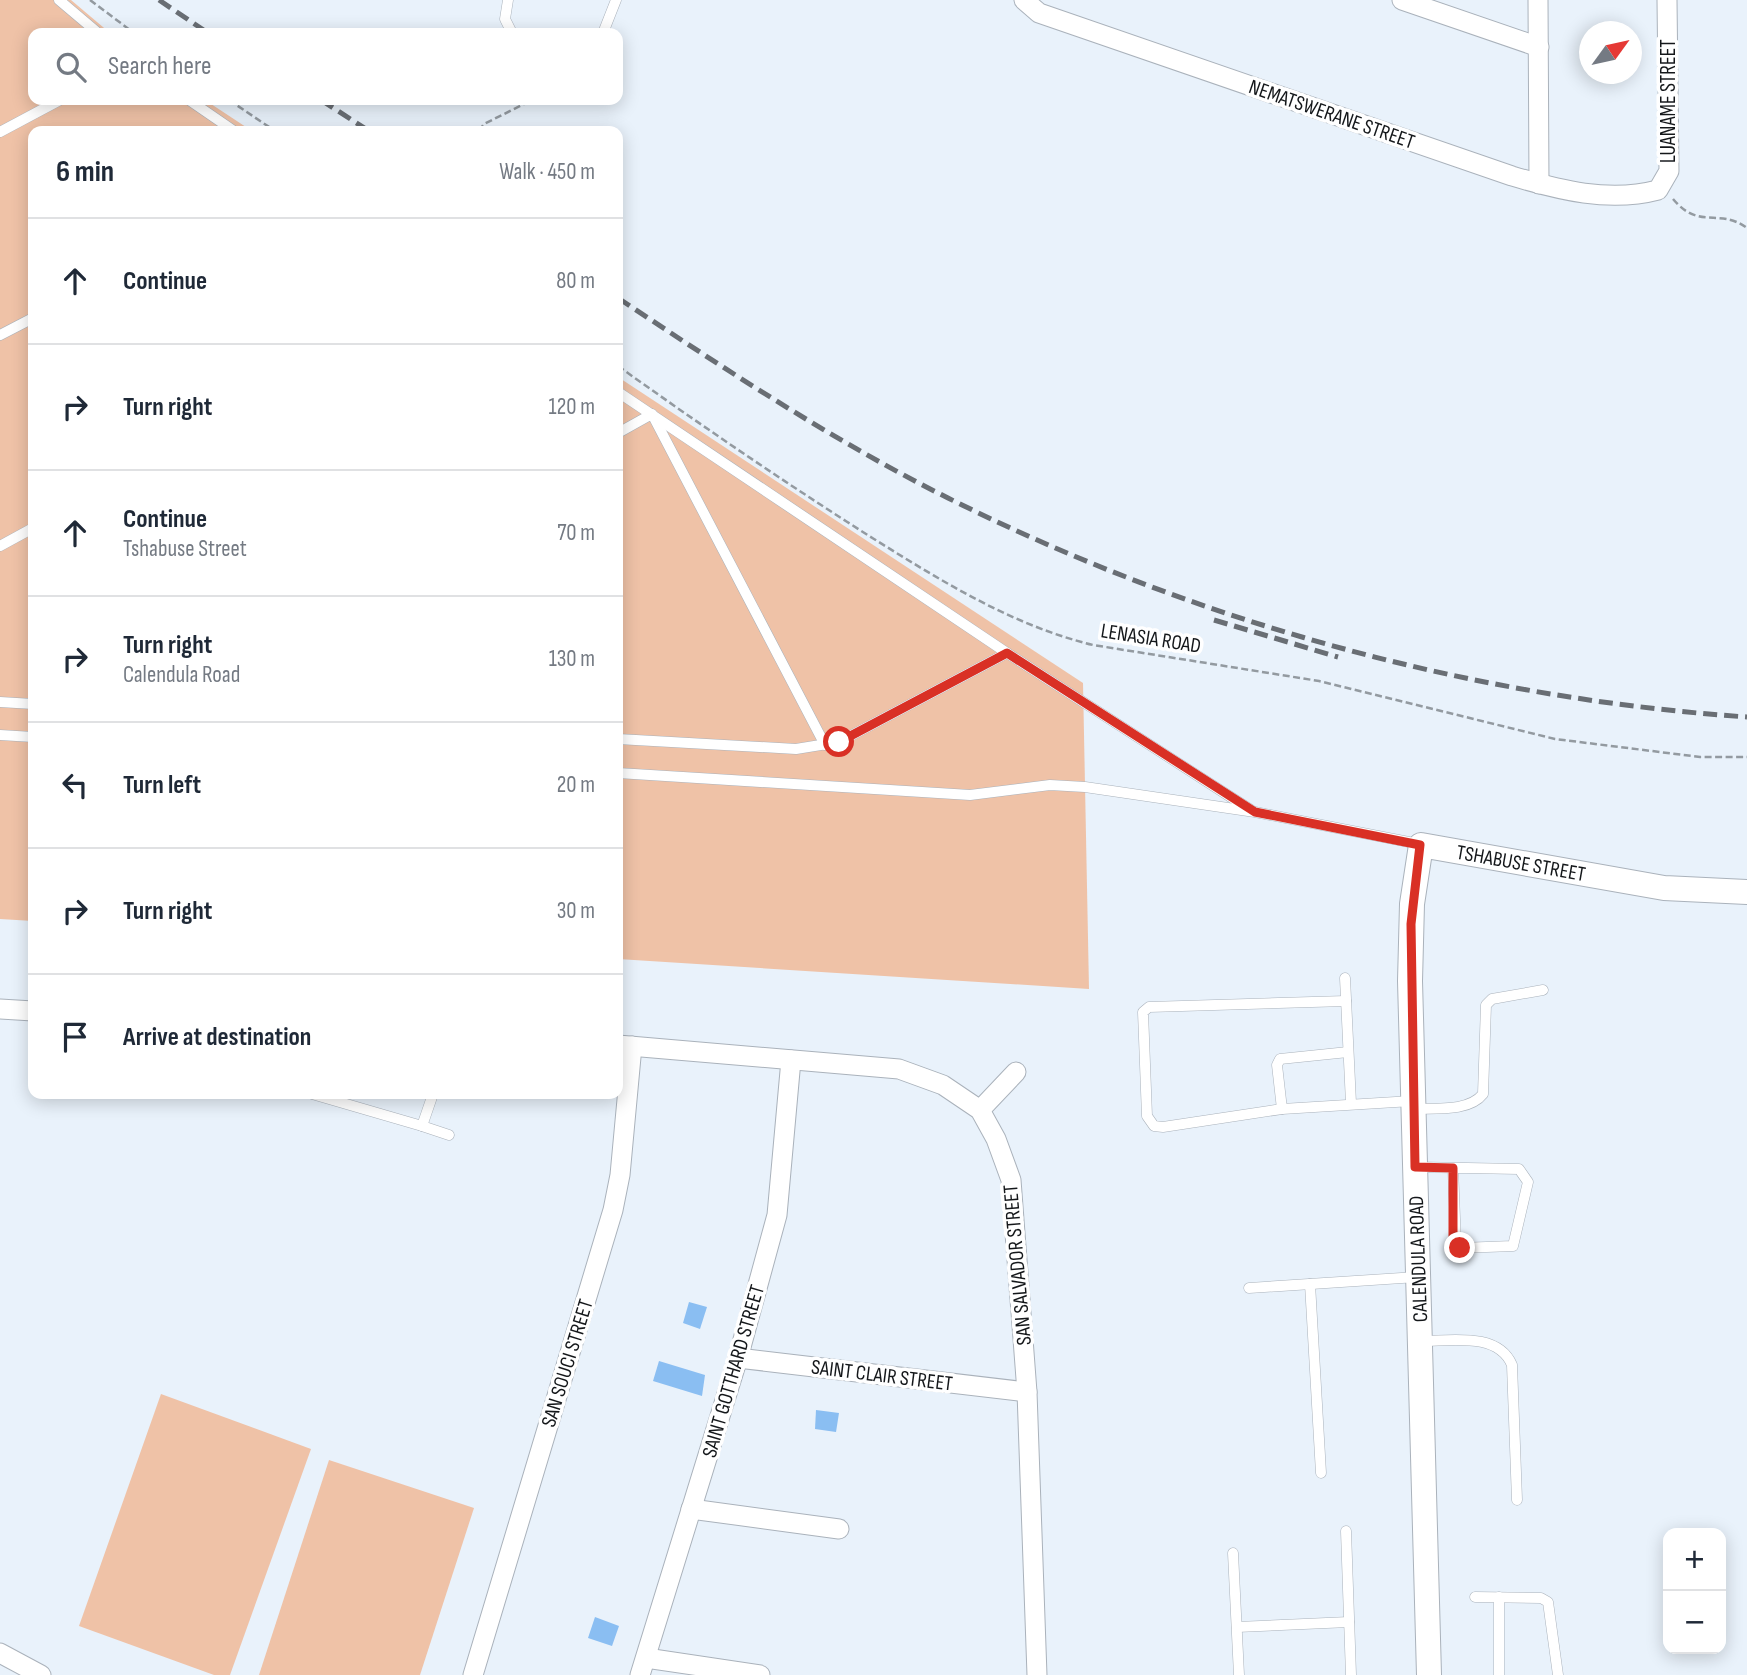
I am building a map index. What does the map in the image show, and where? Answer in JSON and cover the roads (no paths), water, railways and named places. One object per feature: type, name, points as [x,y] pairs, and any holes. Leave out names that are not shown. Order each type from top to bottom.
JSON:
[{"type":"street","name":"NEMATSWERANE STREET","points":[[1024,0],[1039,13],[1539,184],[1594,194],[1656,189]]},
{"type":"street","points":[[1402,0],[1539,47]]},
{"type":"street","points":[[1538,0],[1539,184]]},
{"type":"street","name":"LUANAME STREET","points":[[1656,189],[1670,164],[1667,0]]},
{"type":"street","name":"TSHABUSE STREET","points":[[1420,845],[1664,888],[1747,892]]},
{"type":"street","name":"CALENDULA ROAD","points":[[1420,845],[1411,924],[1413,1105],[1429,1675]]},
{"type":"street","points":[[0,1009],[28,1011]]},
{"type":"street","name":"SAN SALVADOR STREET","points":[[625,1045],[900,1069],[943,1085],[980,1110],[996,1139],[1011,1180],[1027,1392],[1037,1675]]},
{"type":"street","name":"SAN SOUCI STREET","points":[[623,1097],[625,1045]]},
{"type":"street","name":"SAINT GOTTHARD STREET","points":[[643,1667],[738,1358],[777,1215],[791,1060]]},
{"type":"street","points":[[980,1110],[1016,1072]]},
{"type":"street","name":"SAN SOUCI STREET","points":[[473,1675],[613,1210],[620,1175],[623,1099]]},
{"type":"street","name":"SAINT CLAIR STREET","points":[[738,1358],[1027,1392]]},
{"type":"street","points":[[691,1509],[839,1529]]},
{"type":"street","points":[[0,1653],[41,1675]]},
{"type":"street","points":[[643,1667],[760,1675]]},
{"type":"lane","points":[[59,0],[92,28]]},
{"type":"lane","points":[[508,0],[505,19],[510,28]]},
{"type":"lane","points":[[605,28],[616,0]]},
{"type":"lane","points":[[0,132],[51,105]]},
{"type":"lane","points":[[196,105],[227,126]]},
{"type":"lane","points":[[0,335],[28,321]]},
{"type":"lane","points":[[623,395],[1007,653],[1255,812]]},
{"type":"lane","points":[[623,430],[652,414]]},
{"type":"lane","points":[[652,414],[825,745]]},
{"type":"lane","points":[[0,546],[28,531]]},
{"type":"lane","points":[[623,739],[796,749],[839,742],[1007,653]]},
{"type":"lane","points":[[0,702],[28,704]]},
{"type":"lane","points":[[0,735],[28,737]]},
{"type":"lane","name":"TSHABUSE STREET","points":[[623,773],[970,795],[1050,785],[1085,787],[1255,812],[1420,845]]},
{"type":"lane","points":[[1345,978],[1351,1103]]},
{"type":"lane","points":[[1346,1001],[1156,1004],[1143,1012],[1147,1116],[1154,1126],[1190,1124],[1282,1109],[1351,1103],[1460,1106],[1478,1100],[1482,1094],[1486,1005],[1500,997],[1543,990]]},
{"type":"lane","points":[[1282,1109],[1277,1065],[1280,1059],[1348,1052]]},
{"type":"lane","points":[[329,1099],[449,1135]]},
{"type":"lane","points":[[422,1126],[431,1099]]},
{"type":"lane","points":[[1415,1167],[1519,1169],[1528,1182],[1513,1246],[1460,1248],[1455,1245],[1453,1168]]},
{"type":"lane","points":[[1249,1288],[1418,1277]]},
{"type":"lane","points":[[1310,1284],[1321,1473]]},
{"type":"lane","points":[[1421,1341],[1495,1344],[1507,1353],[1512,1365],[1517,1500]]},
{"type":"lane","points":[[1346,1531],[1351,1675]]},
{"type":"lane","points":[[1233,1552],[1239,1675]]},
{"type":"lane","points":[[1475,1597],[1542,1598],[1548,1602],[1558,1675]]},
{"type":"lane","points":[[1499,1597],[1499,1675]]},
{"type":"lane","points":[[1237,1627],[1349,1622]]},
{"type":"railway","points":[[159,0],[201,28]]},
{"type":"railway","points":[[329,105],[361,126]]},
{"type":"railway","points":[[623,301],[780,403],[905,476],[1042,542],[1139,582],[1237,617],[1337,647],[1438,672],[1540,692],[1643,707],[1747,717]]},
{"type":"railway","points":[[1214,620],[1338,657]]}]
